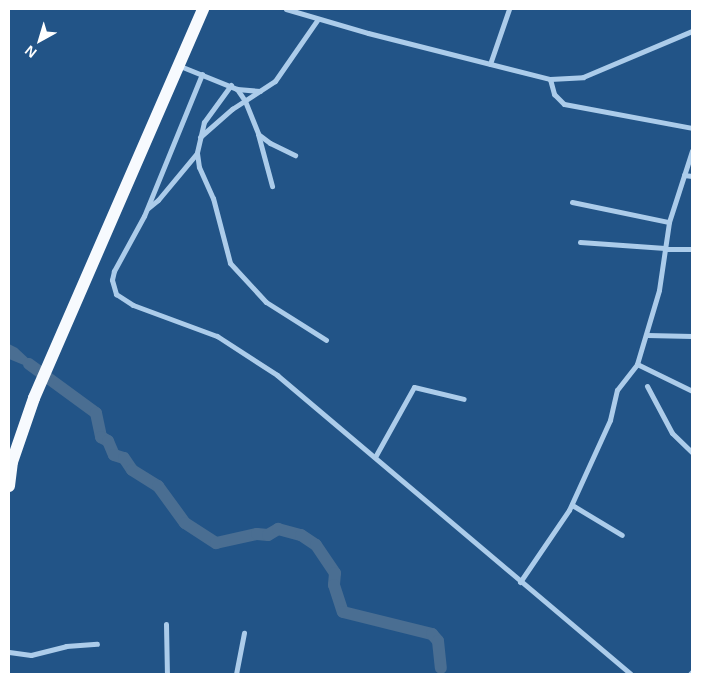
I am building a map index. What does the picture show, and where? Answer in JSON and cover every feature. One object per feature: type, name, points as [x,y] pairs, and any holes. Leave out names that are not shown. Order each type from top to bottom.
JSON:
[{"type":"highway","points":[[9,486],[12,462],[34,398],[180,66],[203,9]]},
{"type":"street","points":[[286,9],[550,79],[582,77],[692,31]]},
{"type":"street","points":[[490,64],[509,9]]},
{"type":"street","points":[[199,139],[245,101],[281,75],[318,19]]},
{"type":"street","points":[[180,66],[231,85],[236,89],[245,101],[258,134],[272,186]]},
{"type":"street","points":[[202,74],[147,208],[114,271],[112,280],[116,294],[133,306],[217,336],[247,353],[375,457],[520,582],[631,674]]},
{"type":"street","points":[[550,79],[554,94],[564,104],[692,128]]},
{"type":"street","points":[[231,85],[204,122],[197,153],[199,167],[213,198],[222,242],[235,271],[266,302],[326,340]]},
{"type":"street","points":[[236,89],[260,91]]},
{"type":"street","points":[[258,134],[270,143],[295,155]]},
{"type":"street","points":[[520,582],[572,505],[610,420],[617,390],[637,364],[646,335],[669,222],[692,151]]},
{"type":"street","points":[[147,208],[158,200],[197,153]]},
{"type":"street","points":[[684,175],[692,176]]},
{"type":"street","points":[[572,202],[669,222]]},
{"type":"street","points":[[580,242],[665,249],[692,249]]},
{"type":"street","points":[[646,335],[692,336]]},
{"type":"street","points":[[637,364],[692,391]]},
{"type":"street","points":[[646,386],[672,433],[692,452]]},
{"type":"street","points":[[375,457],[414,387],[464,399]]},
{"type":"street","points":[[572,505],[622,535]]},
{"type":"street","points":[[166,624],[167,674]]},
{"type":"street","points":[[236,674],[244,633]]},
{"type":"street","points":[[9,652],[31,655],[66,646],[97,644]]},
{"type":"water","points":[[9,344],[17,348],[32,362],[26,366],[9,359]]},
{"type":"waterway","points":[[29,364],[96,413],[101,437],[108,441],[114,455],[124,458],[132,470],[158,486],[185,523],[216,543],[257,534],[268,535],[278,529],[301,535],[316,545],[335,573],[334,585],[343,612],[432,634],[438,641],[441,668]]}]
